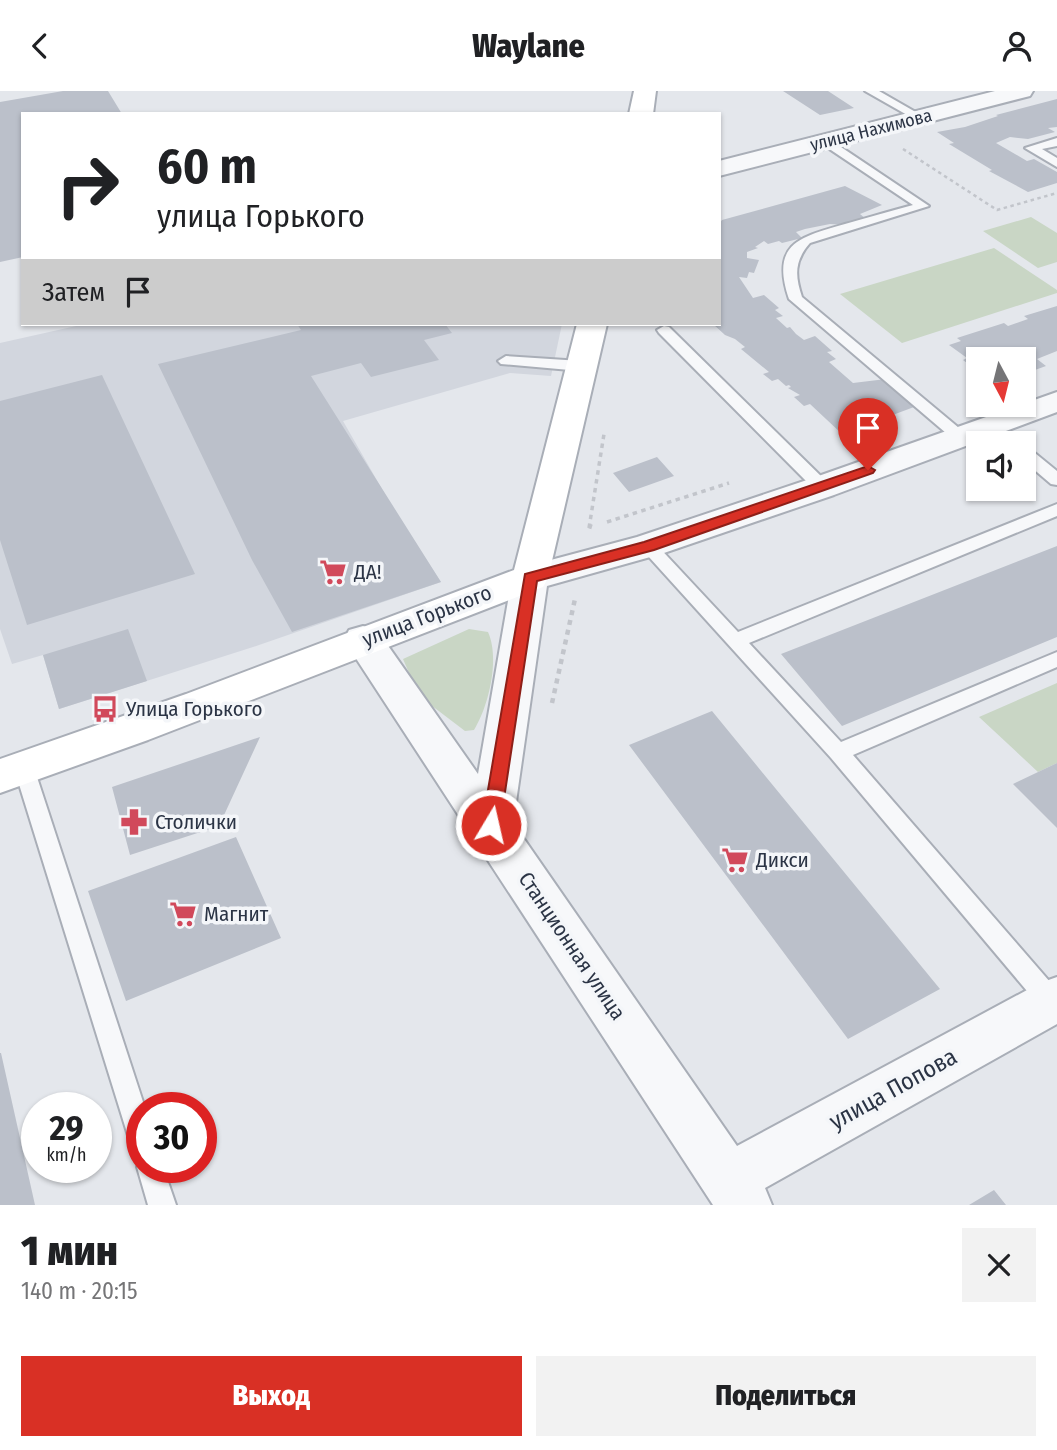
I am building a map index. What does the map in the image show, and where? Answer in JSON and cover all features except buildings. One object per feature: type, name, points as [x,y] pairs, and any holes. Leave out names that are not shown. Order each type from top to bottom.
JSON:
[{"type":"street","points":[[641,112],[645,91]]},
{"type":"street","name":"улица Нахимова","points":[[721,168],[1022,91]]},
{"type":"street","points":[[491,825],[530,578],[592,326]]},
{"type":"street","name":"улица Горького","points":[[995,431],[1057,401]]},
{"type":"street","name":"улица Горького","points":[[12,772],[268,679],[363,640],[530,578],[648,546],[966,442]]},
{"type":"street","name":"Станционная улица","points":[[363,640],[491,825],[737,1192]]},
{"type":"street","name":"улица Попова","points":[[737,1192],[1055,1001]]},
{"type":"lane","points":[[871,91],[920,118]]},
{"type":"lane","points":[[826,141],[923,206],[805,240],[793,252],[788,276],[796,299],[981,431]]},
{"type":"lane","points":[[1057,142],[1031,149],[1057,163]]},
{"type":"lane","points":[[664,330],[822,487]]},
{"type":"lane","points":[[506,361],[582,366]]},
{"type":"lane","points":[[1036,463],[1057,480]]},
{"type":"lane","points":[[737,640],[1057,510]]},
{"type":"lane","points":[[648,546],[737,640],[1055,1001]]},
{"type":"lane","points":[[838,753],[1057,659]]},
{"type":"lane","points":[[12,772],[126,1094]]},
{"type":"lane","points":[[155,1183],[162,1205]]},
{"type":"path","points":[[873,130],[997,210],[1057,194]]},
{"type":"path","points":[[551,708],[577,590]]},
{"type":"shaded area","points":[[76,326],[562,326],[551,376],[510,373],[343,421],[398,517],[441,582],[253,647],[59,709],[43,655],[12,664],[0,629],[0,343]]},
{"type":"green space","points":[[1031,217],[1057,233],[1057,262],[1038,268],[983,231]]},
{"type":"green space","points":[[994,248],[1057,290],[1057,293],[902,343],[840,294]]},
{"type":"green space","points":[[469,629],[488,632],[493,668],[488,695],[479,720],[474,730],[465,731],[419,696],[403,659]]},
{"type":"green space","points":[[1057,683],[1057,763],[1038,772],[979,717]]},
{"type":"place","name":"ДА!","points":[[333,572]]},
{"type":"place","name":"Улица Горького","points":[[105,709]]},
{"type":"place","name":"Столички","points":[[134,822]]},
{"type":"place","name":"Дикси","points":[[735,860]]},
{"type":"place","name":"Магнит","points":[[183,914]]},
{"type":"route","points":[[491,825],[530,578],[648,546],[868,470]]}]
